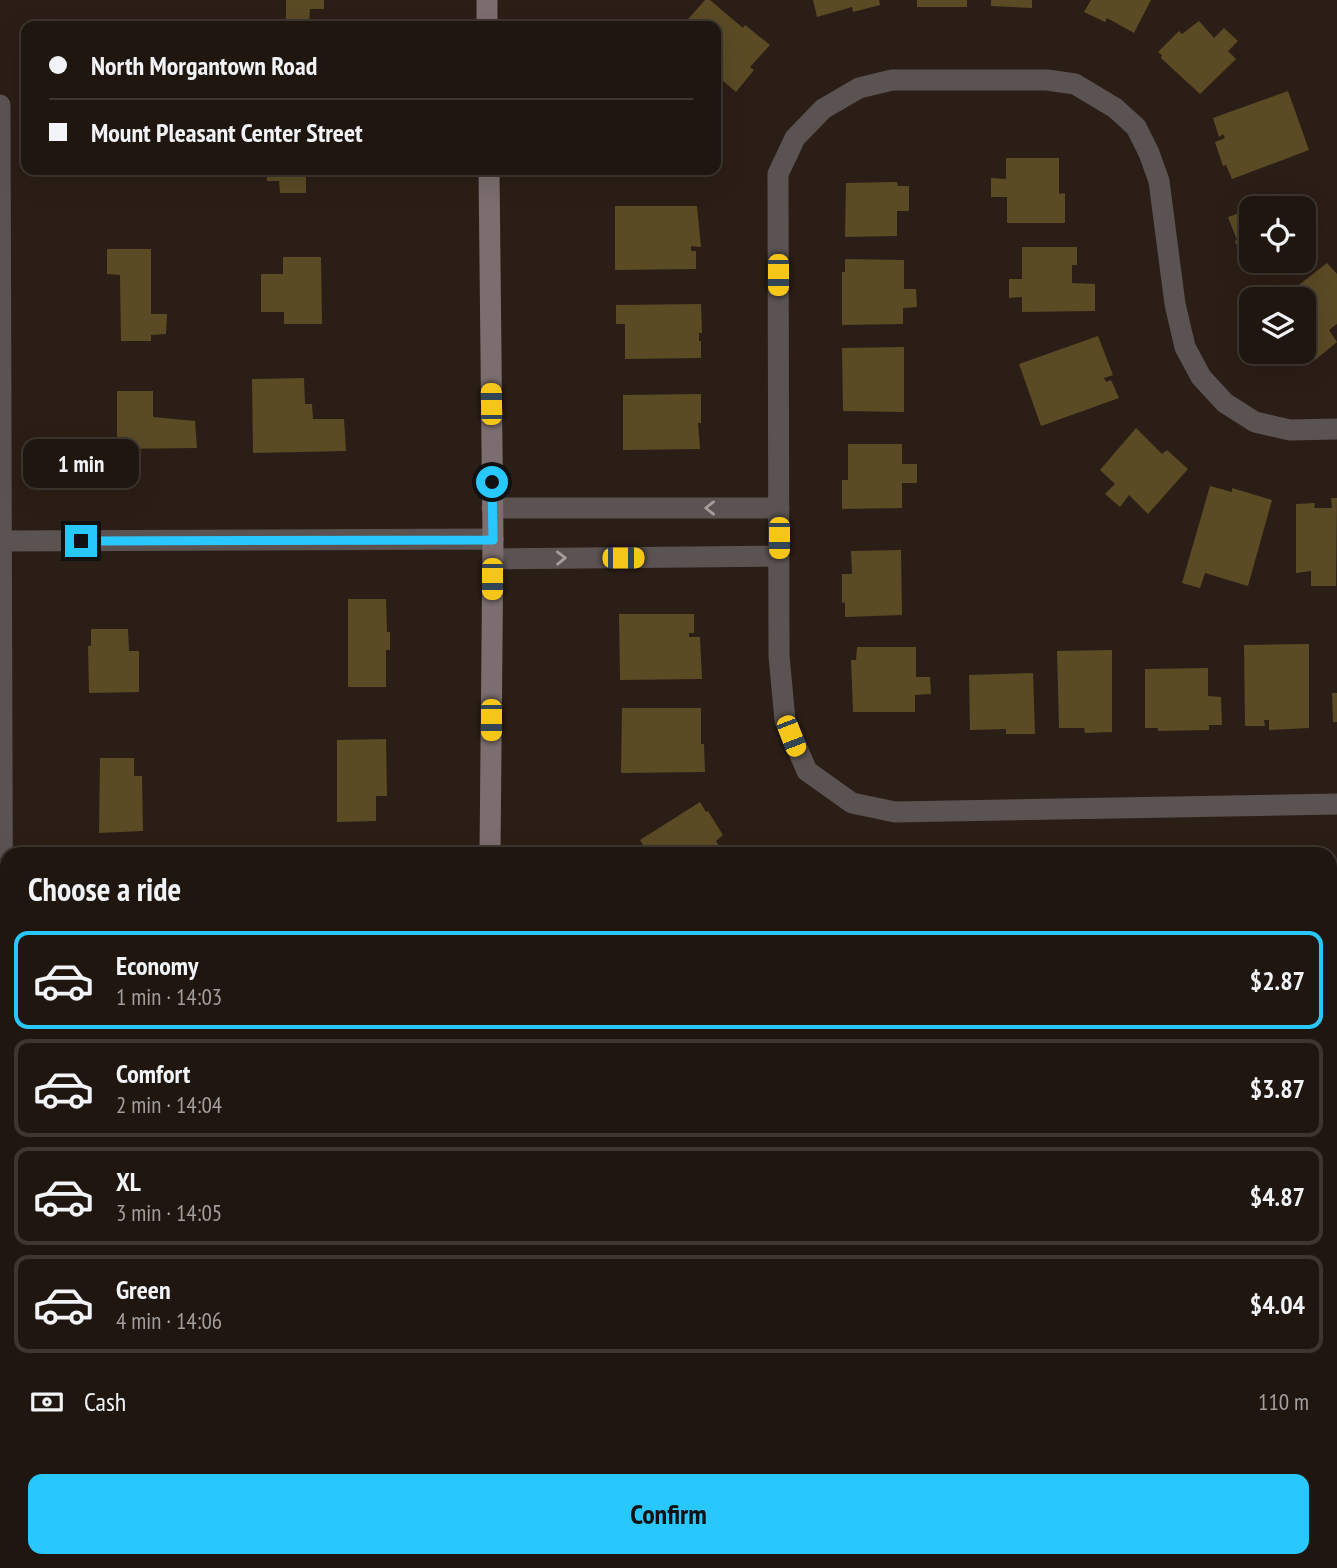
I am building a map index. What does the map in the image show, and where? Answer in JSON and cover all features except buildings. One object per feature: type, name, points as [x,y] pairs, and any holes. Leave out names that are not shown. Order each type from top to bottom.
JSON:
[{"type":"main road","points":[[487,0],[487,21]]},
{"type":"main road","points":[[489,175],[493,549],[490,847]]},
{"type":"street","points":[[1337,429],[1290,430],[1255,422],[1225,403],[1201,377],[1185,347],[1175,304],[1159,181],[1149,153],[1136,127],[1115,108],[1075,84],[1047,80],[892,80],[859,88],[823,109],[795,138],[778,174],[779,656],[785,720],[807,771],[852,803],[895,812],[1337,804]]},
{"type":"street","points":[[0,105],[3,847]]},
{"type":"street","points":[[492,508],[779,508]]},
{"type":"street","points":[[1,541],[779,556]]},
{"type":"route","points":[[81,541],[493,540],[492,482]]}]
